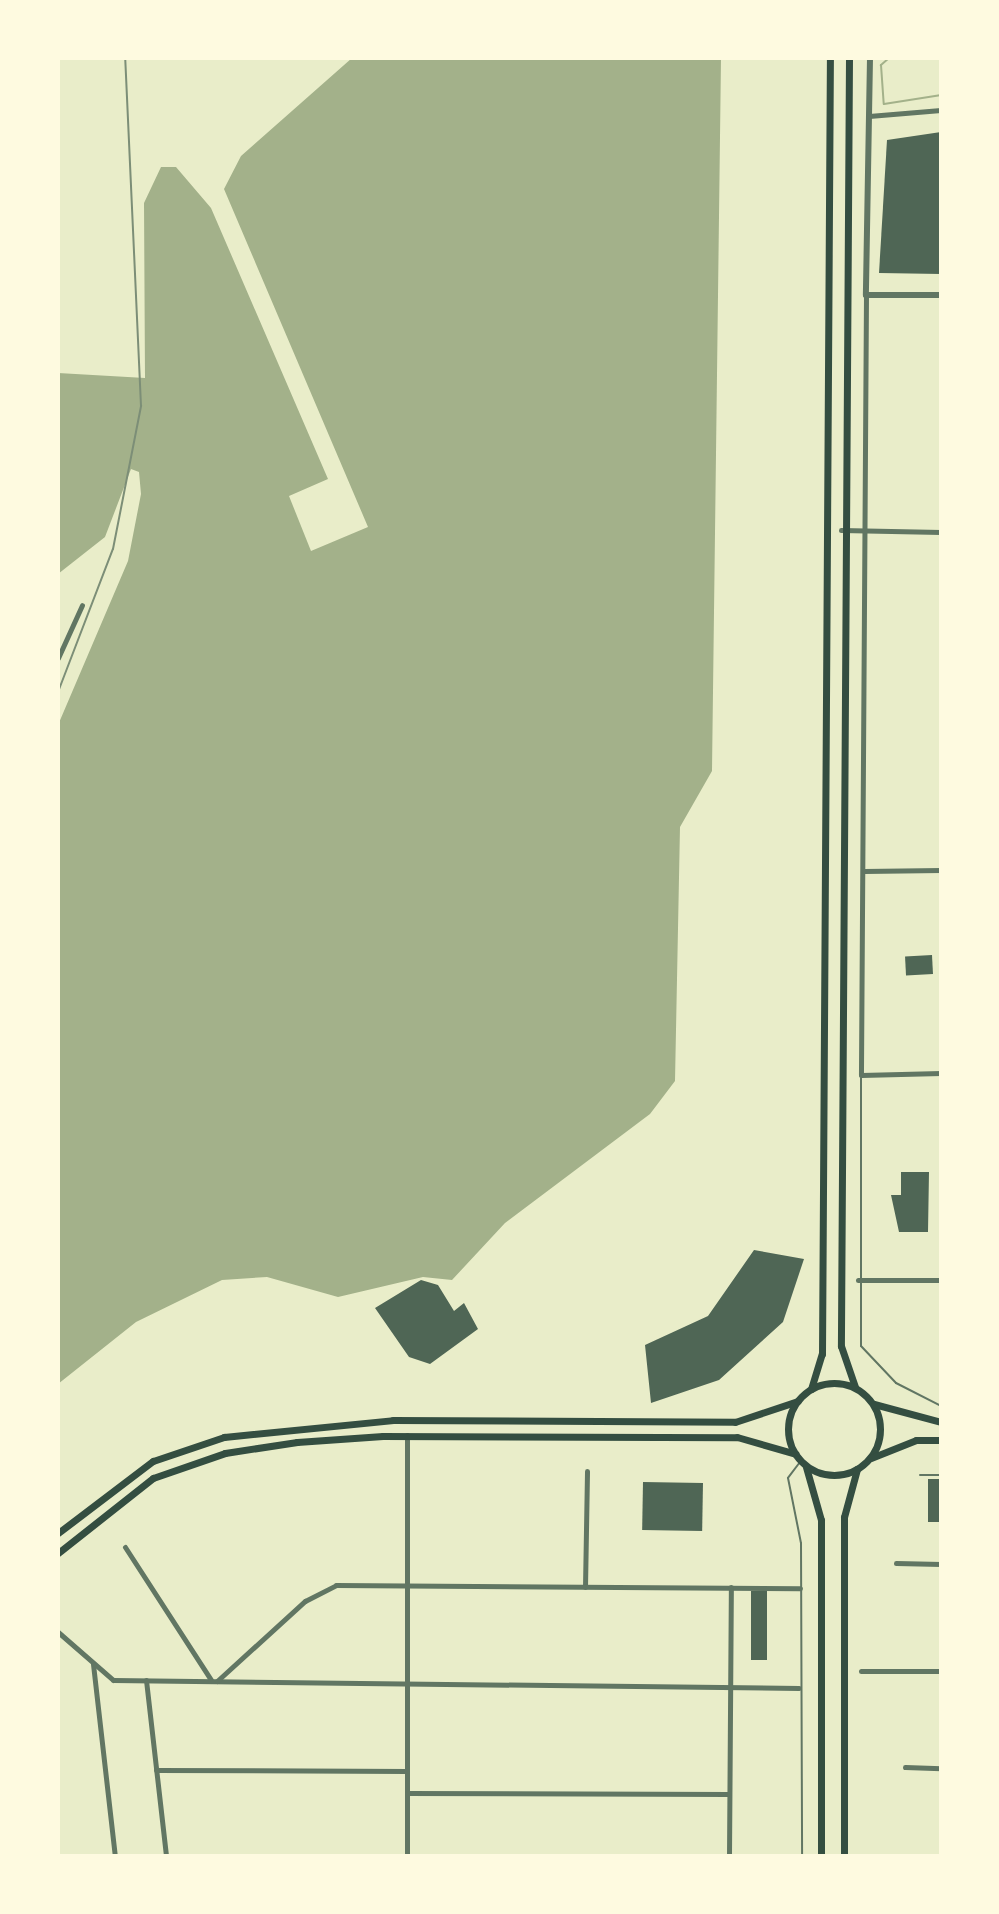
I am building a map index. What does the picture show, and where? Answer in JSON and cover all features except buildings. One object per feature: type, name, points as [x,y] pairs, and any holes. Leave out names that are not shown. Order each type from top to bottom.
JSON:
[{"type":"main road","points":[[58,1533],[124,1480],[182,1448],[382,1420],[735,1422],[798,1401],[811,1389],[822,1354],[830,58]]},
{"type":"main road","points":[[849,58],[841,530],[841,1346],[855,1387],[872,1403],[941,1422]]},
{"type":"main road","points":[[811,1389],[855,1387]]},
{"type":"main road","points":[[798,1401],[789,1424],[821,1520],[821,1856]]},
{"type":"main road","points":[[868,1460],[880,1435],[872,1403]]},
{"type":"main road","points":[[382,1420],[383,1436]]},
{"type":"main road","points":[[363,1436],[364,1421]]},
{"type":"main road","points":[[58,1553],[131,1493],[181,1466],[363,1436],[737,1437],[801,1461],[822,1473],[857,1469],[868,1460],[916,1440],[941,1440]]},
{"type":"main road","points":[[844,1856],[844,1517],[857,1469]]},
{"type":"street","points":[[870,58],[861,1075],[941,1073]]},
{"type":"street","points":[[869,116],[941,110]]},
{"type":"street","points":[[866,295],[941,295]]},
{"type":"street","points":[[841,530],[941,532]]},
{"type":"street","points":[[58,658],[82,605]]},
{"type":"street","points":[[864,871],[941,870]]},
{"type":"street","points":[[858,1280],[941,1280]]},
{"type":"street","points":[[407,1435],[407,1856]]},
{"type":"street","points":[[585,1587],[587,1471]]},
{"type":"street","points":[[125,1547],[214,1681]]},
{"type":"street","points":[[896,1563],[941,1564]]},
{"type":"street","points":[[214,1681],[316,1595],[336,1585],[800,1588]]},
{"type":"street","points":[[729,1856],[731,1587]]},
{"type":"street","points":[[58,1632],[113,1680],[799,1688]]},
{"type":"street","points":[[93,1663],[115,1856]]},
{"type":"street","points":[[861,1671],[941,1671]]},
{"type":"street","points":[[146,1680],[166,1856]]},
{"type":"street","points":[[905,1767],[941,1768]]},
{"type":"street","points":[[156,1770],[407,1771]]},
{"type":"street","points":[[407,1793],[728,1794]]},
{"type":"lane","points":[[861,1075],[858,1280],[861,1346],[896,1383],[941,1406]]},
{"type":"lane","points":[[801,1461],[788,1478],[800,1588],[802,1856]]},
{"type":"lane","points":[[920,1475],[941,1475]]},
{"type":"shaded area","points":[[352,58],[721,58],[712,771],[680,827],[675,1081],[650,1114],[505,1223],[452,1280],[423,1277],[338,1297],[267,1277],[222,1280],[136,1322],[58,1384],[58,725],[128,561],[141,494],[139,472],[131,469],[105,537],[58,574],[58,373],[145,378],[144,203],[161,167],[176,167],[211,208],[328,479],[289,496],[311,551],[368,527],[224,189],[241,156]]},
{"type":"waterway","points":[[889,58],[881,65],[884,104],[941,95]]},
{"type":"railway","points":[[58,692],[113,549],[141,406],[125,58]]}]
